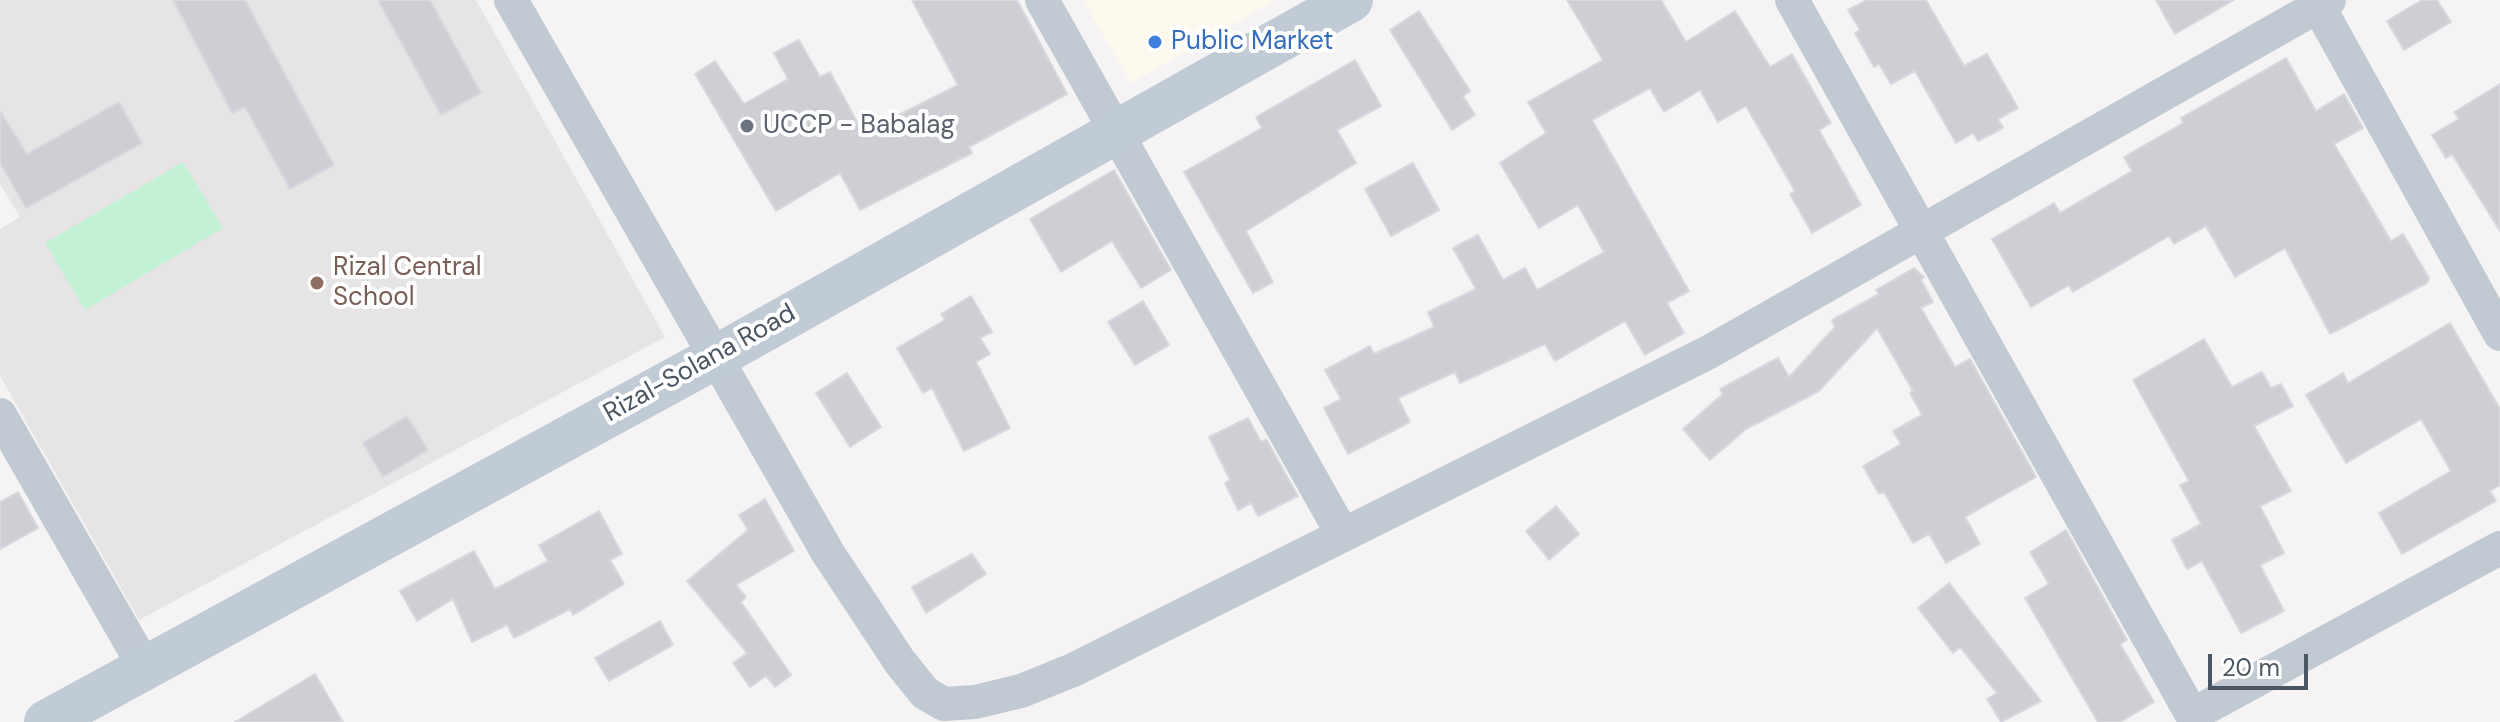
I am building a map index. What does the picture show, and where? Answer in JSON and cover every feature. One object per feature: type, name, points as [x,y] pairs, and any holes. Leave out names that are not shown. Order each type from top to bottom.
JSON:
[{"type":"main road","name":"Rizal-Solana Road","points":[[46,722],[716,357],[1351,0]]},
{"type":"street","points":[[511,0],[716,357],[755,431],[864,609],[925,693],[944,704],[975,702],[1021,691],[1073,670],[1709,352],[2321,2],[2500,334]]},
{"type":"street","points":[[1042,0],[1343,535]]},
{"type":"street","points":[[1792,0],[2194,719],[2500,548]]},
{"type":"street","points":[[0,415],[144,666]]},
{"type":"shaded area","name":"Rizal Central School","points":[[0,0],[476,0],[665,337],[139,620],[0,376],[0,229],[20,217],[0,184]]},
{"type":"shaded area","name":"Public Market","points":[[1083,0],[1276,0],[1131,83]]},
{"type":"green space","points":[[183,162],[223,228],[85,310],[45,243]]},
{"type":"building","points":[[173,0],[245,0],[334,165],[290,189],[245,107],[232,113]]},
{"type":"building","points":[[378,0],[430,0],[481,93],[441,115]]},
{"type":"building","points":[[912,0],[1017,0],[1067,94],[969,147],[972,153],[860,210],[840,173],[776,211],[695,74],[715,61],[744,104],[788,79],[774,53],[799,40],[820,77],[830,72],[863,133],[958,85]]},
{"type":"building","points":[[1567,0],[1661,0],[1686,42],[1735,11],[1770,67],[1792,54],[1831,123],[1819,130],[1861,205],[1812,233],[1790,194],[1795,191],[1746,106],[1718,122],[1700,90],[1664,112],[1650,88],[1592,120],[1689,291],[1667,303],[1684,333],[1645,355],[1625,321],[1555,361],[1545,344],[1460,383],[1455,372],[1398,398],[1410,422],[1348,454],[1324,408],[1341,399],[1325,370],[1370,346],[1374,354],[1434,327],[1428,312],[1476,289],[1453,248],[1478,235],[1503,280],[1525,268],[1537,290],[1604,252],[1578,205],[1539,228],[1500,163],[1546,133],[1528,102],[1603,60]]},
{"type":"building","points":[[1867,0],[1926,0],[1964,66],[1987,54],[2018,108],[1998,119],[2003,128],[1978,141],[1973,133],[1956,143],[1915,71],[1891,84],[1879,64],[1874,67],[1855,33],[1860,30],[1848,10]]},
{"type":"building","points":[[2156,0],[2234,0],[2175,34]]},
{"type":"building","points":[[2422,0],[2437,0],[2451,22],[2404,50],[2387,21]]},
{"type":"building","points":[[1419,11],[1470,91],[1463,96],[1475,115],[1452,130],[1390,30]]},
{"type":"building","points":[[2286,58],[2316,111],[2344,94],[2363,128],[2334,144],[2391,241],[2403,234],[2429,278],[2427,283],[2330,334],[2285,248],[2235,277],[2206,226],[2174,244],[2169,236],[2073,292],[2069,285],[2031,307],[1992,239],[2054,203],[2060,213],[2132,171],[2124,157],[2183,123],[2181,118]]},
{"type":"building","points":[[1355,60],[1381,106],[1337,130],[1356,163],[1246,231],[1273,282],[1253,293],[1184,172],[1262,128],[1256,117]]},
{"type":"building","points":[[2500,84],[2500,231],[2452,154],[2446,158],[2432,135],[2459,119],[2454,112]]},
{"type":"building","points":[[119,102],[142,143],[26,208],[0,163],[0,111],[27,154]]},
{"type":"building","points":[[1413,163],[1439,210],[1391,236],[1365,189]]},
{"type":"building","points":[[1114,170],[1171,270],[1141,288],[1112,241],[1061,272],[1030,219]]},
{"type":"building","points":[[1914,268],[1924,277],[1921,280],[1933,302],[1921,308],[1955,367],[1970,359],[2036,477],[1965,517],[1980,544],[1946,563],[1929,534],[1913,543],[1884,492],[1879,494],[1863,466],[1901,444],[1893,431],[1922,415],[1910,393],[1913,391],[1877,328],[1819,391],[1746,429],[1710,460],[1683,429],[1723,394],[1720,389],[1778,358],[1789,377],[1835,327],[1832,320],[1879,294],[1876,290]]},
{"type":"building","points":[[971,296],[992,332],[980,338],[990,354],[976,362],[1010,428],[964,451],[932,388],[923,393],[897,348],[945,320],[941,314]]},
{"type":"building","points":[[1143,301],[1169,345],[1135,365],[1108,322]]},
{"type":"building","points":[[2450,323],[2500,409],[2500,485],[2490,491],[2496,501],[2402,554],[2379,513],[2451,471],[2421,419],[2346,463],[2306,395],[2343,373],[2348,383]]},
{"type":"building","points":[[2204,339],[2232,387],[2262,372],[2271,388],[2281,384],[2293,406],[2254,426],[2291,491],[2260,506],[2284,553],[2260,565],[2284,611],[2241,633],[2202,561],[2187,569],[2172,540],[2201,524],[2180,485],[2189,481],[2133,380]]},
{"type":"building","points":[[847,373],[881,427],[850,447],[816,393]]},
{"type":"building","points":[[407,416],[428,450],[383,477],[363,443]]},
{"type":"building","points":[[1248,418],[1261,442],[1266,439],[1298,496],[1258,516],[1251,503],[1238,510],[1225,483],[1230,480],[1209,437]]},
{"type":"building","points":[[18,492],[38,528],[0,549],[0,502]]},
{"type":"building","points":[[765,499],[794,551],[736,585],[746,597],[741,602],[791,675],[775,687],[766,676],[750,687],[733,663],[747,653],[687,581],[748,530],[739,515]]},
{"type":"building","points":[[1556,506],[1579,534],[1549,560],[1526,531]]},
{"type":"building","points":[[599,511],[622,554],[610,560],[624,584],[573,615],[570,609],[514,638],[507,625],[472,642],[453,599],[417,621],[400,591],[474,551],[495,589],[548,561],[539,545]]},
{"type":"building","points":[[2066,530],[2127,640],[2120,644],[2154,702],[2120,722],[2098,722],[2025,598],[2049,584],[2030,552]]},
{"type":"building","points":[[972,554],[986,574],[926,613],[912,587]]},
{"type":"building","points":[[1949,583],[2041,701],[2001,722],[1987,699],[1997,693],[1960,647],[1953,653],[1918,608]]},
{"type":"building","points":[[660,621],[673,645],[609,681],[595,658]]},
{"type":"building","points":[[315,674],[343,722],[235,722]]},
{"type":"place","name":"Public Market","points":[[1155,42]]},
{"type":"place","name":"UCCP - Babalag","points":[[747,126]]},
{"type":"place","name":"Rizal Central School","points":[[317,283]]}]
